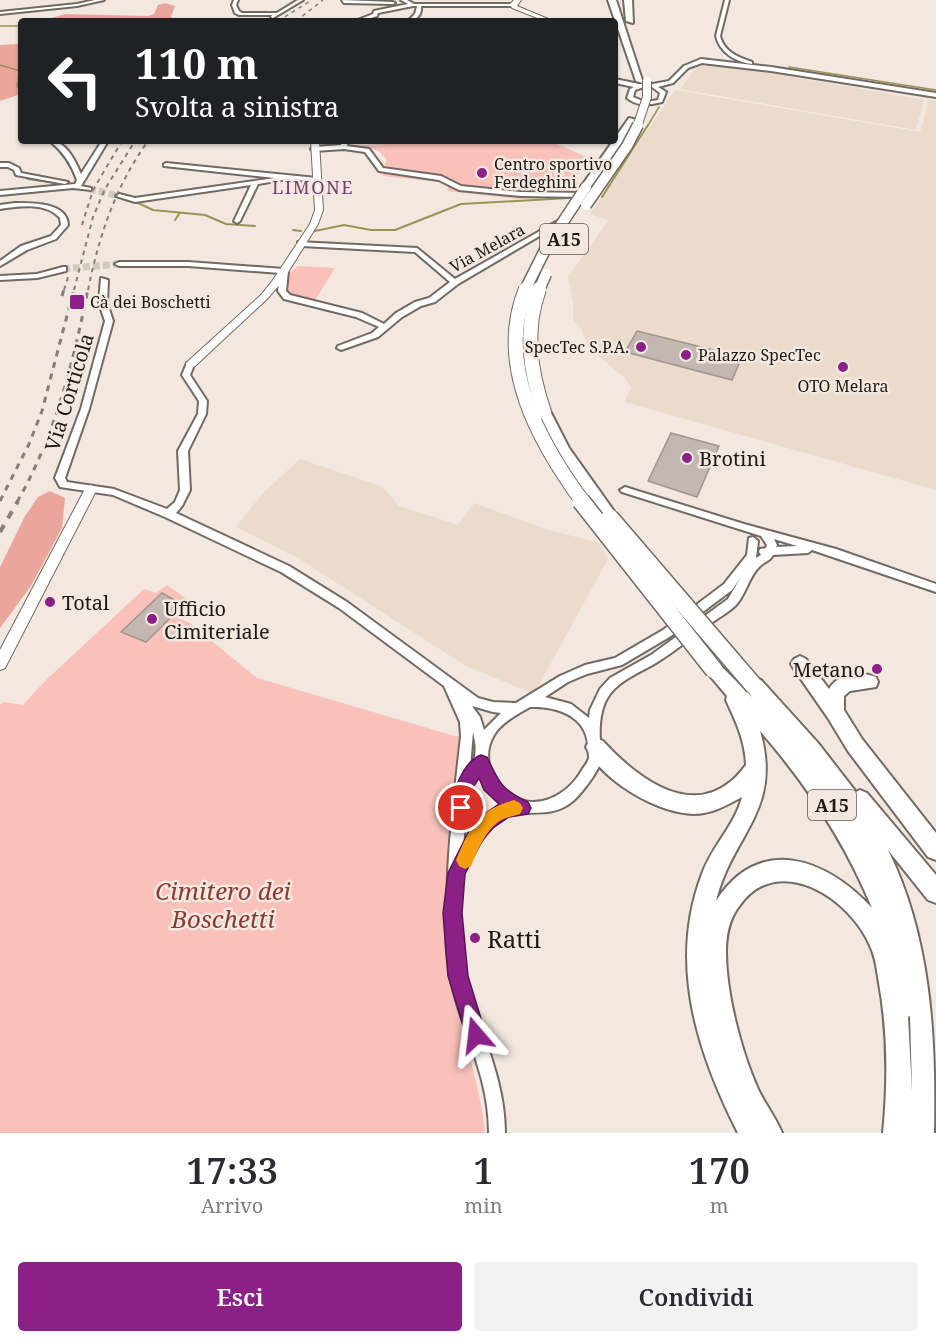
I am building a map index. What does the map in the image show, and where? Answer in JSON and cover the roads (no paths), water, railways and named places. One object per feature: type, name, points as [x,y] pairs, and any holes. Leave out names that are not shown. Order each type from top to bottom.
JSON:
[{"type":"highway","name":"A15","points":[[612,0],[649,93],[641,123],[567,234],[537,290],[530,317],[529,342],[534,384],[544,412],[562,449],[610,518],[745,696],[802,765],[852,836],[892,930],[904,988],[907,1030],[905,1090],[896,1133]]},
{"type":"highway","points":[[621,0],[633,30]]},
{"type":"highway","points":[[628,0],[630,21]]},
{"type":"highway","name":"A15","points":[[618,140],[632,120],[644,78],[636,40]]},
{"type":"highway","name":"A15","points":[[616,144],[554,234],[525,289],[519,310],[515,340],[521,388],[549,452],[576,494],[639,577],[714,670],[802,739],[842,789],[865,825],[884,861],[912,936],[924,989],[930,1046],[926,1113],[921,1133]]},
{"type":"highway","points":[[800,664],[835,712],[855,745],[936,850]]},
{"type":"highway","points":[[835,712],[834,694],[841,686],[853,680],[869,681]]},
{"type":"highway","points":[[745,696],[744,713],[753,738],[754,791],[746,815],[719,859],[704,903],[699,933],[699,974],[712,1041],[737,1105],[752,1133]]},
{"type":"highway","points":[[802,739],[823,756],[936,892]]},
{"type":"highway","points":[[595,740],[633,785],[653,796],[674,802],[699,804],[734,793],[746,783],[755,769]]},
{"type":"highway","points":[[699,813],[718,799]]},
{"type":"highway","points":[[906,856],[936,900]]},
{"type":"highway","points":[[769,1133],[744,1087],[732,1051],[717,989],[715,958],[717,933],[724,910],[736,890],[751,878],[769,872],[793,870],[832,884],[857,906],[881,942],[888,965],[898,1024],[900,1083],[896,1133]]},
{"type":"main road","points":[[516,3],[541,18]]},
{"type":"main road","points":[[190,365],[264,297],[284,271],[317,217],[314,145]]},
{"type":"main road","points":[[0,664],[91,489]]},
{"type":"street","points":[[0,13],[102,0]]},
{"type":"street","points":[[236,0],[234,5],[237,12],[241,14],[277,14]]},
{"type":"street","points":[[270,18],[301,0]]},
{"type":"street","points":[[344,0],[344,2],[355,3],[404,1],[420,9],[414,18]]},
{"type":"street","points":[[727,0],[718,36],[722,47],[734,56],[771,69]]},
{"type":"street","points":[[367,18],[383,9],[416,5],[516,3]]},
{"type":"street","points":[[618,81],[644,78],[670,82],[689,65],[734,56]]},
{"type":"street","points":[[711,62],[728,61],[734,56]]},
{"type":"street","points":[[701,61],[771,69],[936,95]]},
{"type":"street","points":[[675,88],[689,65]]},
{"type":"street","points":[[624,94],[644,78]]},
{"type":"street","points":[[644,78],[663,92],[662,98]]},
{"type":"street","points":[[624,94],[650,104]]},
{"type":"street","points":[[624,94],[640,112]]},
{"type":"street","points":[[662,98],[670,94]]},
{"type":"street","name":"Via Melara","points":[[341,348],[375,335],[418,304],[432,300],[455,282],[543,234],[572,215],[632,129],[640,112],[662,98]]},
{"type":"street","points":[[58,144],[76,168],[76,184]]},
{"type":"street","points":[[0,193],[76,184],[103,144]]},
{"type":"street","points":[[314,145],[355,144],[367,150],[381,170],[441,177],[459,188],[521,194],[586,195]]},
{"type":"street","points":[[0,165],[14,166],[18,174],[28,177],[76,184],[89,189]]},
{"type":"street","points":[[166,165],[316,180]]},
{"type":"street","points":[[119,196],[135,200],[286,178]]},
{"type":"street","points":[[237,220],[255,183]]},
{"type":"street","points":[[0,207],[22,204],[52,209],[60,213],[65,223],[64,228],[55,236],[24,248],[0,264]]},
{"type":"street","points":[[301,244],[417,250],[455,282]]},
{"type":"street","points":[[119,262],[284,271],[282,291],[287,297],[359,315],[385,327]]},
{"type":"street","points":[[0,278],[21,278],[52,273],[63,266]]},
{"type":"street","name":"Via Corticola","points":[[91,489],[63,485],[60,478],[85,410],[109,321],[103,303],[104,280]]},
{"type":"street","points":[[169,514],[179,504],[185,490],[183,451],[202,414],[203,400],[186,375],[190,365]]},
{"type":"street","points":[[91,489],[114,492],[169,514],[285,569],[310,583],[426,664],[475,702],[493,707],[515,708]]},
{"type":"street","points":[[625,490],[765,534],[832,552],[936,588]]},
{"type":"street","points":[[743,527],[753,540],[771,552]]},
{"type":"street","points":[[457,873],[477,833],[486,822],[507,809],[552,806],[567,798],[590,771],[595,759],[596,710],[604,693],[614,681],[655,658],[732,602],[755,564],[771,552],[772,545],[765,534]]},
{"type":"street","points":[[462,790],[481,762],[483,747],[490,731],[515,708],[564,679],[585,670],[618,662],[645,648],[728,587],[752,556],[753,540]]},
{"type":"street","points":[[752,556],[802,548],[832,552]]},
{"type":"street","points":[[446,681],[476,721],[483,747]]},
{"type":"street","points":[[446,681],[466,722],[455,858],[457,873],[452,913],[458,976],[499,1116],[497,1133]]},
{"type":"street","points":[[528,702],[543,701],[564,705],[581,715],[595,740]]},
{"type":"street","points":[[481,762],[490,784],[506,800],[522,808]]},
{"type":"waterway","points":[[0,26],[18,26]]},
{"type":"waterway","points":[[0,65],[18,70]]},
{"type":"waterway","points":[[789,67],[936,90]]},
{"type":"waterway","points":[[18,81],[18,87]]},
{"type":"waterway","points":[[647,127],[659,107]]},
{"type":"waterway","points":[[602,197],[648,125]]},
{"type":"waterway","points":[[0,166],[10,168],[28,179],[64,184]]},
{"type":"waterway","points":[[315,231],[344,225],[371,230],[395,230],[461,204],[569,198]]},
{"type":"waterway","points":[[136,202],[153,210],[205,215],[226,224],[255,226]]},
{"type":"waterway","points":[[175,220],[179,214]]},
{"type":"waterway","points":[[293,230],[301,231]]},
{"type":"tunnel","points":[[89,189],[119,196]]},
{"type":"tunnel","points":[[63,269],[119,264]]},
{"type":"railway","points":[[283,18],[312,0]]},
{"type":"railway","points":[[300,18],[323,0]]},
{"type":"railway","points":[[82,225],[93,190],[120,144]]},
{"type":"railway","points":[[74,290],[93,217],[105,189],[133,144]]},
{"type":"railway","points":[[88,290],[97,250],[117,194],[146,144]]},
{"type":"railway","points":[[64,290],[69,274]]},
{"type":"railway","points":[[62,296],[64,289]]},
{"type":"railway","points":[[0,501],[29,444],[42,411],[74,289]]},
{"type":"railway","points":[[17,502],[42,451],[61,399],[88,289]]},
{"type":"railway","points":[[0,532],[18,501]]},
{"type":"place","name":"Centro sportivo Ferdeghini","points":[[482,173]]},
{"type":"place","name":"Cà dei Boschetti","points":[[77,302]]},
{"type":"place","name":"SpecTec S.P.A.","points":[[641,347]]},
{"type":"place","name":"Palazzo SpecTec","points":[[686,355]]},
{"type":"place","name":"OTO Melara","points":[[843,367]]},
{"type":"place","name":"Brotini","points":[[687,458]]},
{"type":"place","name":"Total","points":[[50,602]]},
{"type":"place","name":"Ufficio Cimiteriale","points":[[152,619]]},
{"type":"place","name":"Metano","points":[[877,669]]},
{"type":"place","name":"Ratti","points":[[475,938]]},
{"type":"district","name":"LIMONE","points":[[313,187]]},
{"type":"park label","name":"Cimitero dei Boschetti","points":[[223,904]]}]
